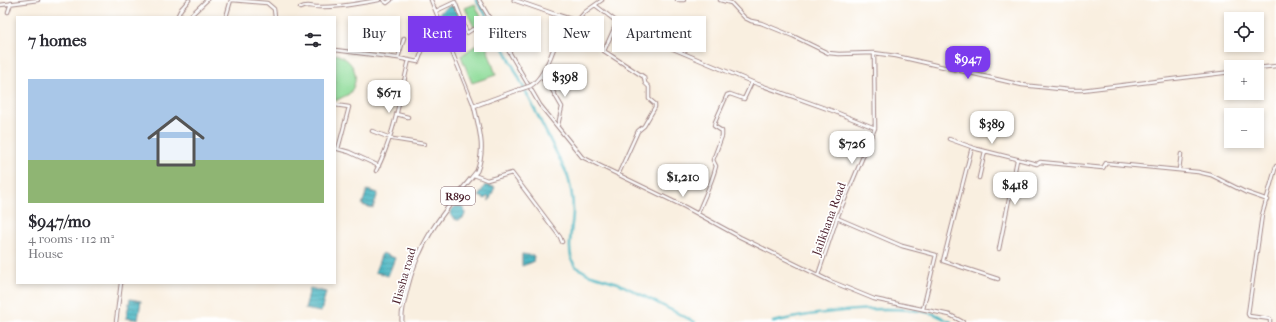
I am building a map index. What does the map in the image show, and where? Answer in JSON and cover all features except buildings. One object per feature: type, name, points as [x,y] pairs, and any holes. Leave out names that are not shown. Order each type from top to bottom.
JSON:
[{"type":"main road","points":[[474,106],[530,86],[541,77],[546,69],[562,20],[557,15],[514,0]]},
{"type":"main road","name":"Ilissha road","points":[[402,322],[403,305],[421,246],[444,212],[474,175],[479,165],[482,146],[480,126],[474,106]]},
{"type":"street","points":[[0,5],[38,0]]},
{"type":"street","points":[[178,16],[189,0]]},
{"type":"street","points":[[190,16],[207,0]]},
{"type":"street","points":[[226,16],[231,0],[267,3],[274,9],[275,16]]},
{"type":"street","points":[[300,8],[305,5],[334,7],[379,0]]},
{"type":"street","points":[[383,0],[387,2],[391,0]]},
{"type":"street","points":[[431,0],[438,16]]},
{"type":"street","points":[[479,0],[540,105],[582,157],[818,275],[874,299],[950,315],[963,322]]},
{"type":"street","points":[[523,3],[526,0]]},
{"type":"street","points":[[557,15],[577,21],[602,0]]},
{"type":"street","points":[[676,0],[684,0]]},
{"type":"street","points":[[720,0],[731,3],[745,18],[751,21],[761,23],[794,36],[828,53],[874,53],[1022,85],[1082,90],[1224,73]]},
{"type":"street","points":[[436,11],[454,1],[466,33],[473,29]]},
{"type":"street","points":[[8,12],[11,3]]},
{"type":"street","points":[[595,5],[612,18]]},
{"type":"street","points":[[612,33],[604,50],[644,77],[645,84],[649,87],[648,99],[655,104],[644,126],[638,131],[618,175]]},
{"type":"street","points":[[398,58],[404,38]]},
{"type":"street","points":[[336,50],[418,62],[422,52]]},
{"type":"street","points":[[452,52],[474,106]]},
{"type":"street","points":[[684,52],[752,82],[848,116],[875,128]]},
{"type":"street","name":"Jailkhana Road","points":[[818,275],[837,218],[875,128],[874,53]]},
{"type":"street","points":[[376,171],[396,114],[409,60]]},
{"type":"street","points":[[1264,67],[1276,66]]},
{"type":"street","points":[[541,77],[551,88],[562,108],[558,126]]},
{"type":"street","points":[[698,214],[706,190],[712,182],[716,166],[713,160],[722,136],[722,131],[714,126],[715,122],[727,95],[730,94],[744,100],[752,82]]},
{"type":"street","points":[[336,105],[349,107],[338,149],[349,152],[378,166]]},
{"type":"street","points":[[396,114],[408,117]]},
{"type":"street","points":[[372,131],[389,137],[424,144]]},
{"type":"street","points":[[949,139],[985,151],[1037,164],[1040,162],[1103,168],[1106,163],[1122,163],[1179,170],[1211,176],[1244,192],[1268,200]]},
{"type":"street","points":[[972,147],[943,261],[998,279]]},
{"type":"street","points":[[979,178],[985,151]]},
{"type":"street","points":[[1179,170],[1181,154]]},
{"type":"street","points":[[999,250],[1017,160]]},
{"type":"street","points":[[1270,322],[1270,319],[1249,316],[1248,314],[1262,215],[1268,200],[1276,166]]},
{"type":"street","points":[[474,175],[488,180],[512,172],[560,237],[562,242]]},
{"type":"street","points":[[837,218],[869,230],[902,246],[936,255],[923,309]]},
{"type":"street","points":[[992,277],[997,275]]},
{"type":"street","points":[[116,322],[121,284]]},
{"type":"green space","points":[[475,4],[481,16],[474,16],[474,27],[465,8]]},
{"type":"green space","points":[[474,46],[474,52],[488,52],[496,75],[472,83],[461,56]]},
{"type":"green space","points":[[336,54],[342,56],[347,60],[354,70],[355,82],[349,94],[336,100]]},
{"type":"water","points":[[455,5],[459,16],[439,16],[438,14],[447,7]]},
{"type":"water","points":[[485,185],[495,187],[489,201],[488,196],[485,199],[479,196]]},
{"type":"water","points":[[367,190],[378,193],[373,208],[362,205]]},
{"type":"water","points":[[455,206],[461,206],[465,210],[465,216],[461,220],[455,220],[451,216],[451,210]]},
{"type":"water","points":[[382,253],[395,258],[388,276],[375,272]]},
{"type":"water","points":[[522,254],[534,256],[533,262],[522,266]]},
{"type":"water","points":[[310,288],[326,292],[321,312],[305,309]]},
{"type":"water","points":[[130,299],[141,301],[138,320],[126,318]]},
{"type":"waterway","points":[[476,0],[487,16]]},
{"type":"waterway","points":[[506,52],[567,174],[570,183],[573,206],[570,253],[575,266],[588,274],[618,283],[695,322]]},
{"type":"waterway","points":[[773,322],[831,312],[876,309],[917,311],[934,314],[951,322]]}]
